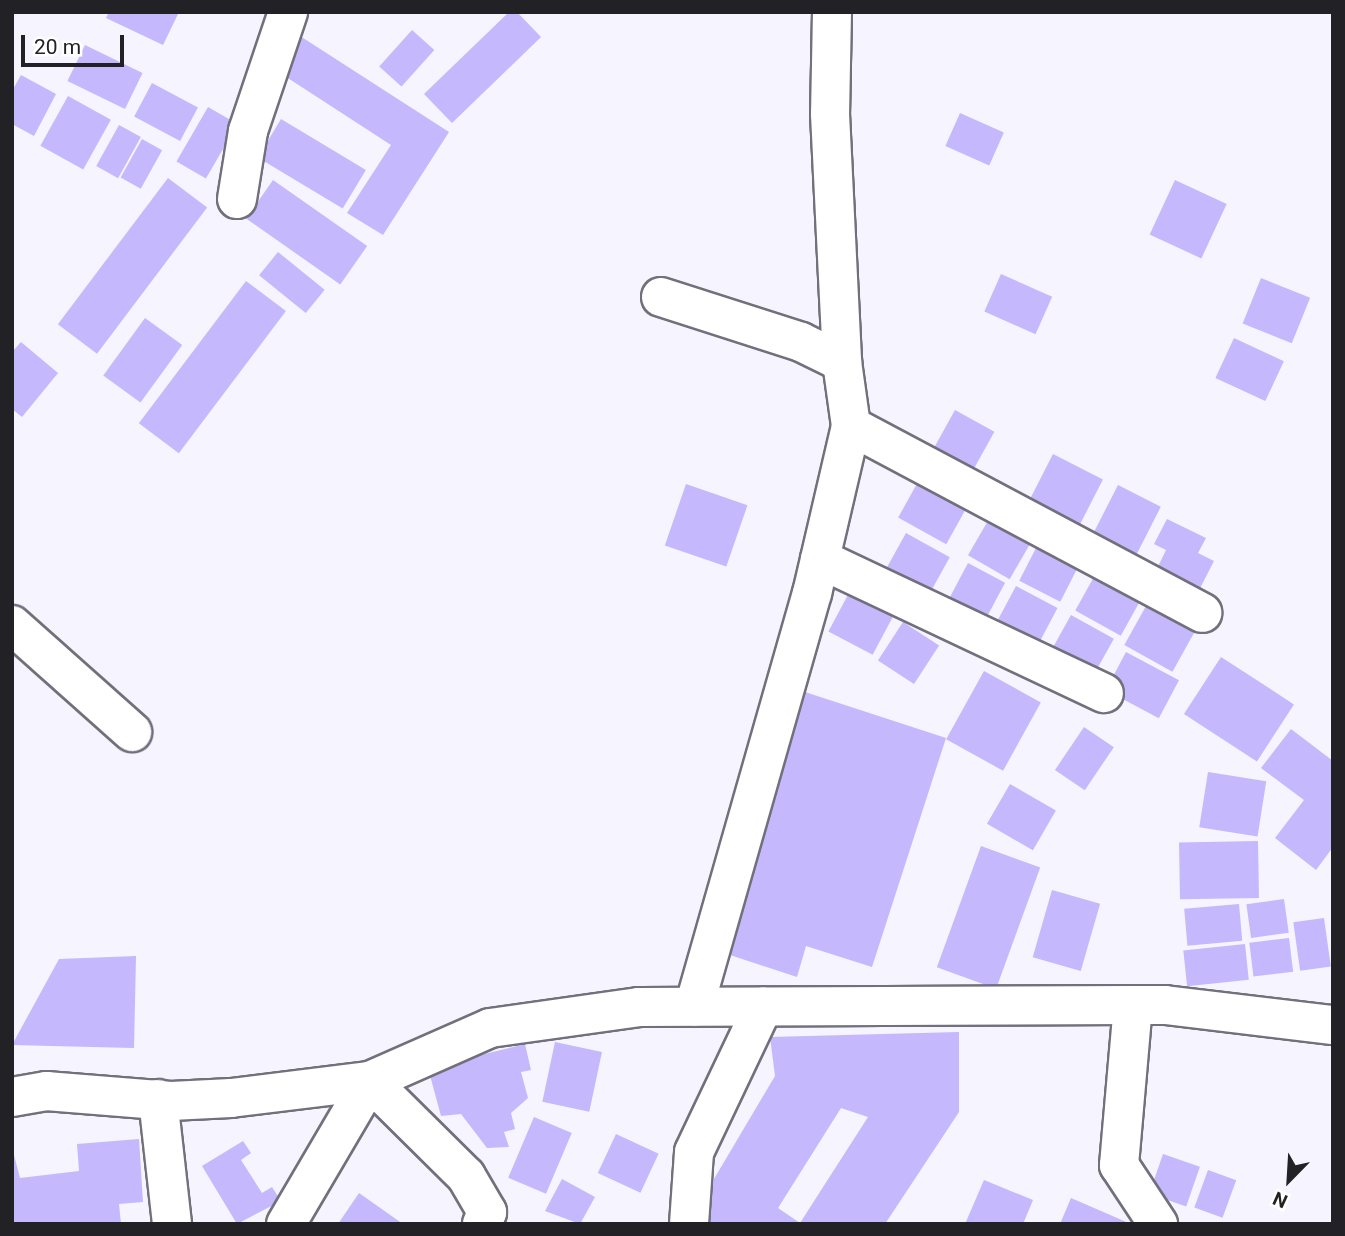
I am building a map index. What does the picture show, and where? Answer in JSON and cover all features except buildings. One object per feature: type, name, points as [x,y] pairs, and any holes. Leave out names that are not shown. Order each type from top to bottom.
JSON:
[{"type":"street","points":[[237,199],[248,131],[288,12]]},
{"type":"street","points":[[694,1007],[820,559],[851,426],[842,362],[829,64],[832,12]]},
{"type":"street","points":[[661,297],[801,342],[842,362]]},
{"type":"street","points":[[851,426],[1202,613]]},
{"type":"street","points":[[820,559],[1104,694]]},
{"type":"street","points":[[12,625],[132,732]]},
{"type":"street","points":[[1133,1005],[1119,1165],[1158,1224]]},
{"type":"street","points":[[12,1097],[47,1091],[158,1099],[231,1098],[370,1081],[490,1028],[639,1007],[1133,1005],[1333,1025]]},
{"type":"street","points":[[689,1224],[694,1152],[763,1007]]},
{"type":"street","points":[[286,1224],[370,1081]]},
{"type":"street","points":[[370,1081],[466,1176],[487,1212],[482,1224]]},
{"type":"street","points":[[158,1099],[172,1224]]}]
